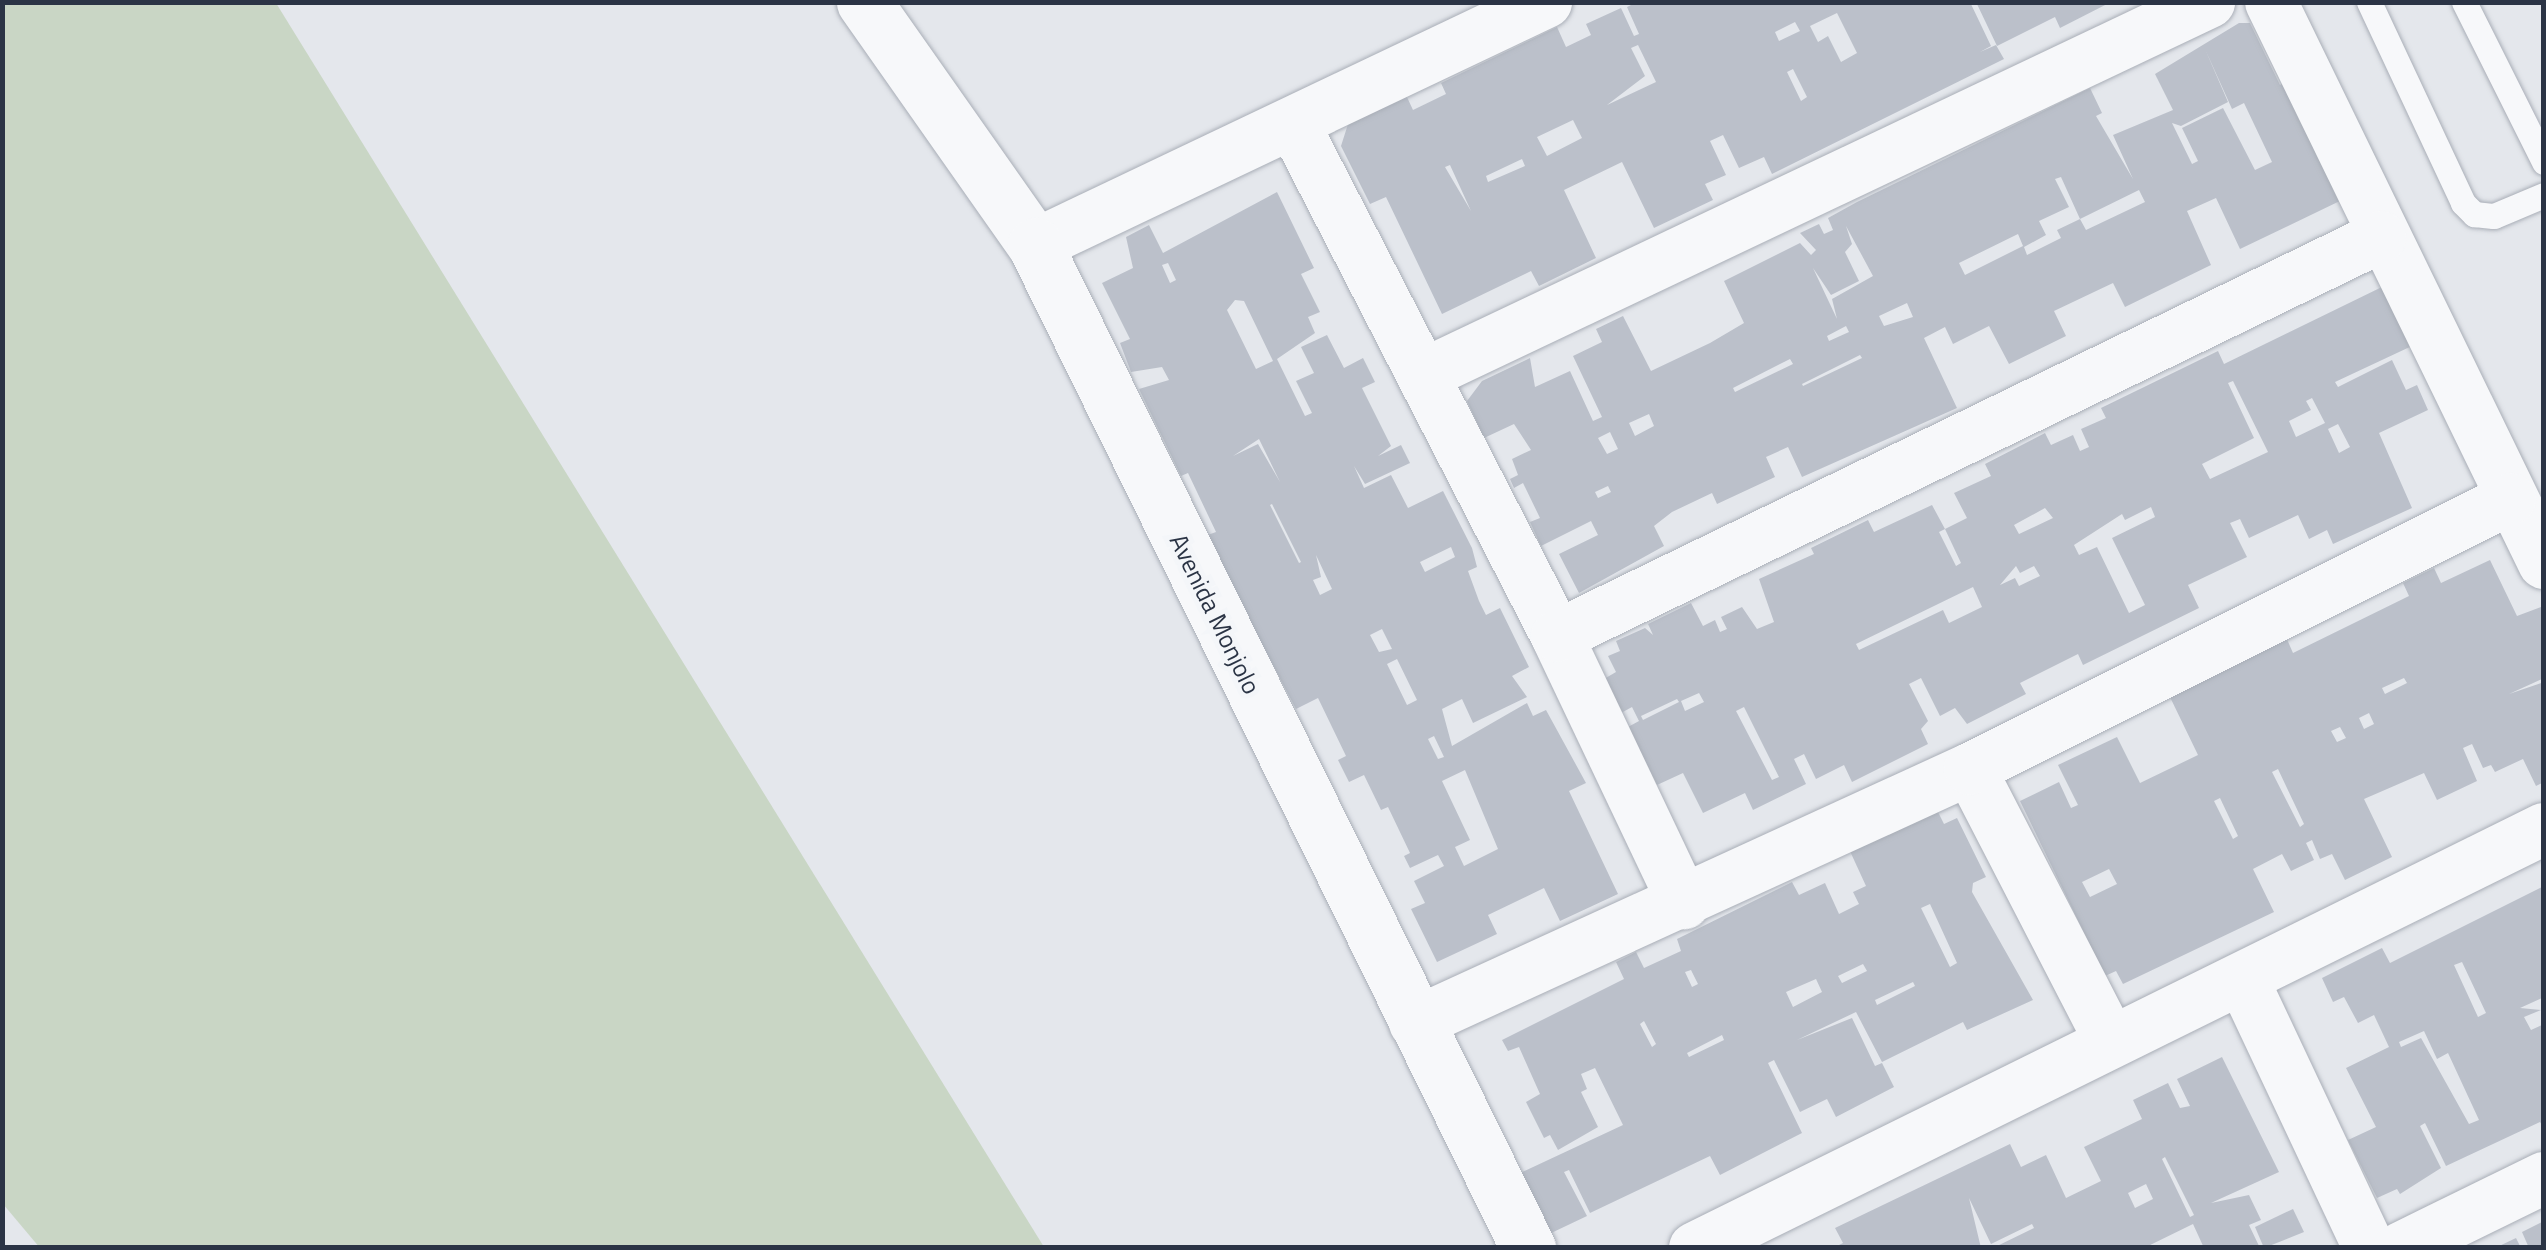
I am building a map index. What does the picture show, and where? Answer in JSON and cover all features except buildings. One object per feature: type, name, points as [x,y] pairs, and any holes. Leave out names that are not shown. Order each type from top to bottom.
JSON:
[{"type":"street","name":"Avenida Monjolo","points":[[864,2],[1035,245],[1528,1248]]},
{"type":"street","points":[[1035,245],[1546,2]]},
{"type":"street","points":[[1425,374],[2210,2]]},
{"type":"street","points":[[2271,2],[2380,237],[2544,563]]},
{"type":"street","points":[[1294,125],[1557,636],[1684,902]]},
{"type":"street","points":[[1557,636],[2380,237]]},
{"type":"street","points":[[1416,1023],[1970,769],[2510,499]]},
{"type":"street","points":[[1970,769],[2111,1042]]},
{"type":"street","points":[[1694,1248],[2111,1042],[2244,982],[2544,830]]},
{"type":"street","points":[[2244,982],[2369,1248]]},
{"type":"street","points":[[2401,1248],[2544,1178]]},
{"type":"lane","points":[[2369,2],[2463,203],[2474,214],[2494,216],[2544,195]]},
{"type":"lane","points":[[2464,2],[2544,162]]},
{"type":"green space","points":[[2,3],[276,3],[1044,1247],[40,1248],[3,1204]]}]
